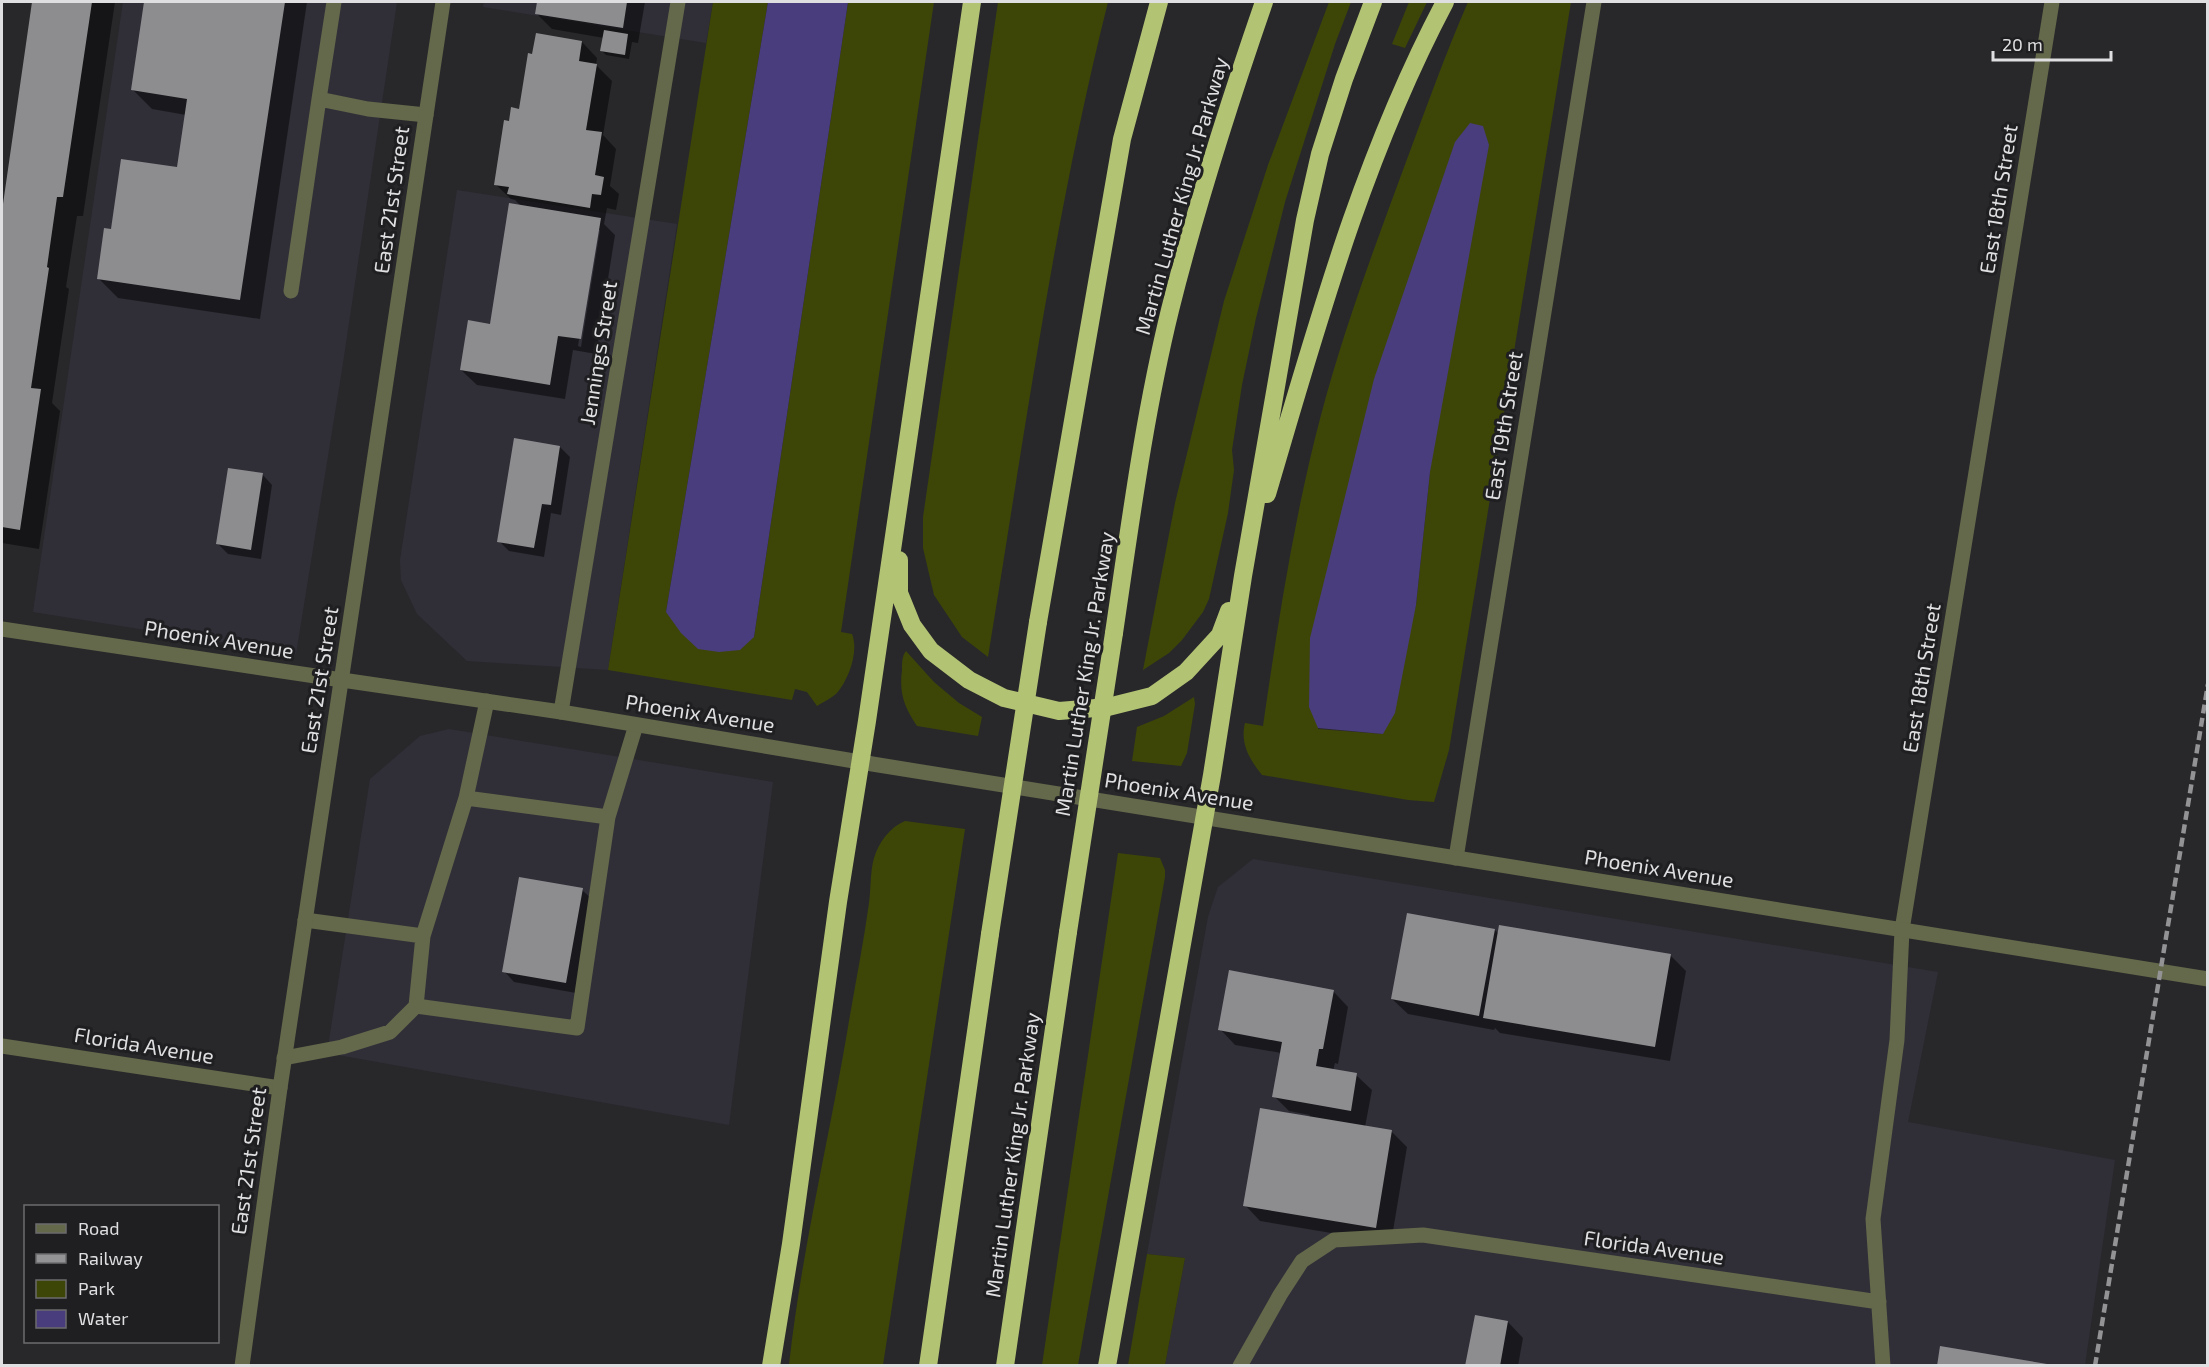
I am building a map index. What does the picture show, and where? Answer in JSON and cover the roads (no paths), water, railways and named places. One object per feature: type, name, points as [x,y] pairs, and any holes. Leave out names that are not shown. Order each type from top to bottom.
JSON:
[{"type":"highway","points":[[771,1365],[791,1244],[811,1089],[972,2]]},
{"type":"highway","points":[[928,1365],[1038,622],[1122,139],[1159,2]]},
{"type":"highway","name":"Martin Luther King Jr. Parkway","points":[[1005,1365],[1141,454],[1170,311],[1234,88],[1264,2]]},
{"type":"highway","points":[[1107,1365],[1205,817],[1243,576],[1305,220],[1320,154],[1344,79],[1373,2]]},
{"type":"highway","points":[[898,501],[899,593],[912,624],[931,651],[969,680],[1004,698],[1059,711],[1108,707],[1152,696],[1186,672],[1220,635],[1243,576],[1329,282],[1345,236],[1394,106],[1445,2]]},
{"type":"street","points":[[291,291],[334,2]]},
{"type":"street","name":"East 21st Street","points":[[242,1365],[284,1058],[443,2]]},
{"type":"street","name":"Jennings Street","points":[[561,712],[678,2]]},
{"type":"street","name":"East 19th Street","points":[[1456,858],[1594,2]]},
{"type":"street","name":"East 18th Street","points":[[1883,1365],[1873,1219],[1897,1040],[1902,930],[2052,2]]},
{"type":"street","points":[[319,99],[368,109],[426,115]]},
{"type":"street","name":"Phoenix Avenue","points":[[2,629],[561,712],[2208,979]]},
{"type":"street","points":[[284,1058],[342,1047],[390,1032],[416,1006],[423,936],[466,798],[487,701]]},
{"type":"street","points":[[416,1006],[577,1028],[608,817],[636,724]]},
{"type":"street","points":[[466,798],[608,817]]},
{"type":"street","points":[[305,920],[423,936]]},
{"type":"street","name":"Florida Avenue","points":[[2,1046],[280,1088]]},
{"type":"street","name":"Florida Avenue","points":[[1240,1365],[1280,1295],[1302,1262],[1334,1240],[1423,1235],[1879,1302]]},
{"type":"water","points":[[768,2],[848,2],[754,637],[740,650],[719,652],[698,649],[681,633],[666,612]]},
{"type":"water","points":[[1470,123],[1483,126],[1489,145],[1430,472],[1416,605],[1395,713],[1383,734],[1318,728],[1309,707],[1310,638],[1374,379],[1455,142]]},
{"type":"railway","points":[[2095,1366],[2208,684]]}]
